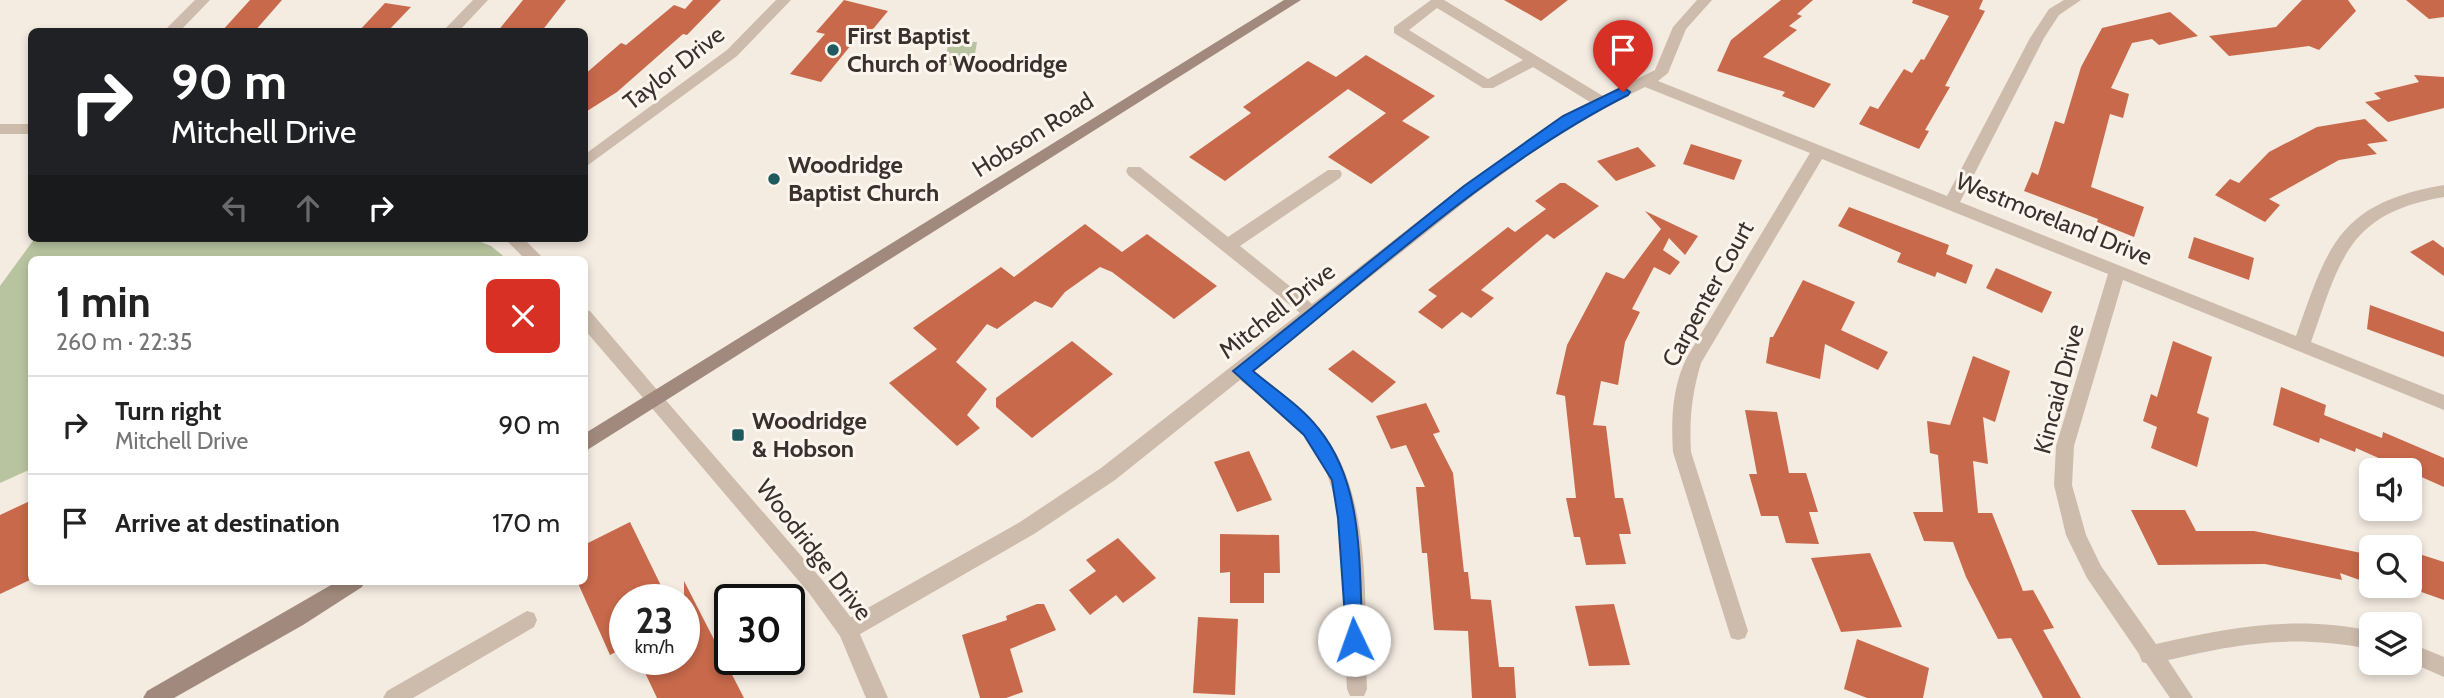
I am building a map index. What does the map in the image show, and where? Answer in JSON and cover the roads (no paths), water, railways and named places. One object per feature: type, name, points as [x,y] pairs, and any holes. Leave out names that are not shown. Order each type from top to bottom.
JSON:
[{"type":"main road","name":"Hobson Road","points":[[588,442],[657,402],[1294,0]]},
{"type":"main road","points":[[154,698],[296,618],[349,585]]},
{"type":"street","points":[[174,28],[203,0]]},
{"type":"street","points":[[453,28],[481,0]]},
{"type":"street","name":"Taylor Drive","points":[[588,160],[732,53],[784,0]]},
{"type":"street","name":"Mitchell Drive","points":[[848,630],[1027,528],[1085,489],[1241,371],[1469,190],[1568,119],[1661,73],[1680,27],[1705,0]]},
{"type":"street","points":[[1951,204],[2037,38],[2054,12],[2074,0]]},
{"type":"street","points":[[1533,61],[1488,85],[1399,30],[1437,2],[1602,102]]},
{"type":"street","name":"Westmoreland Drive","points":[[1645,81],[2444,403]]},
{"type":"street","points":[[0,129],[28,129]]},
{"type":"street","name":"Carpenter Court","points":[[1738,631],[1682,452],[1680,421],[1685,386],[1705,339],[1819,151]]},
{"type":"street","points":[[1133,170],[1313,314]]},
{"type":"street","points":[[1228,246],[1334,174]]},
{"type":"street","points":[[2301,345],[2324,280],[2344,240],[2376,215],[2400,202],[2444,191]]},
{"type":"street","points":[[517,242],[533,256]]},
{"type":"street","name":"Kincaid Drive","points":[[2117,271],[2065,446],[2063,485],[2076,535],[2094,572],[2149,655],[2182,698]]},
{"type":"street","name":"Woodridge Drive","points":[[588,321],[782,545],[848,630],[877,698]]},
{"type":"street","points":[[1241,371],[1310,430],[1328,455],[1340,480],[1346,518],[1357,689]]},
{"type":"street","points":[[394,698],[527,620]]},
{"type":"street","points":[[2149,655],[2264,630],[2319,630],[2359,638]]},
{"type":"street","points":[[2422,657],[2444,667]]},
{"type":"place","name":"First Baptist Church of Woodridge","points":[[833,50]]},
{"type":"place","name":"Woodridge Baptist Church","points":[[774,179]]},
{"type":"place","name":"Woodridge & Hobson","points":[[738,435]]}]
